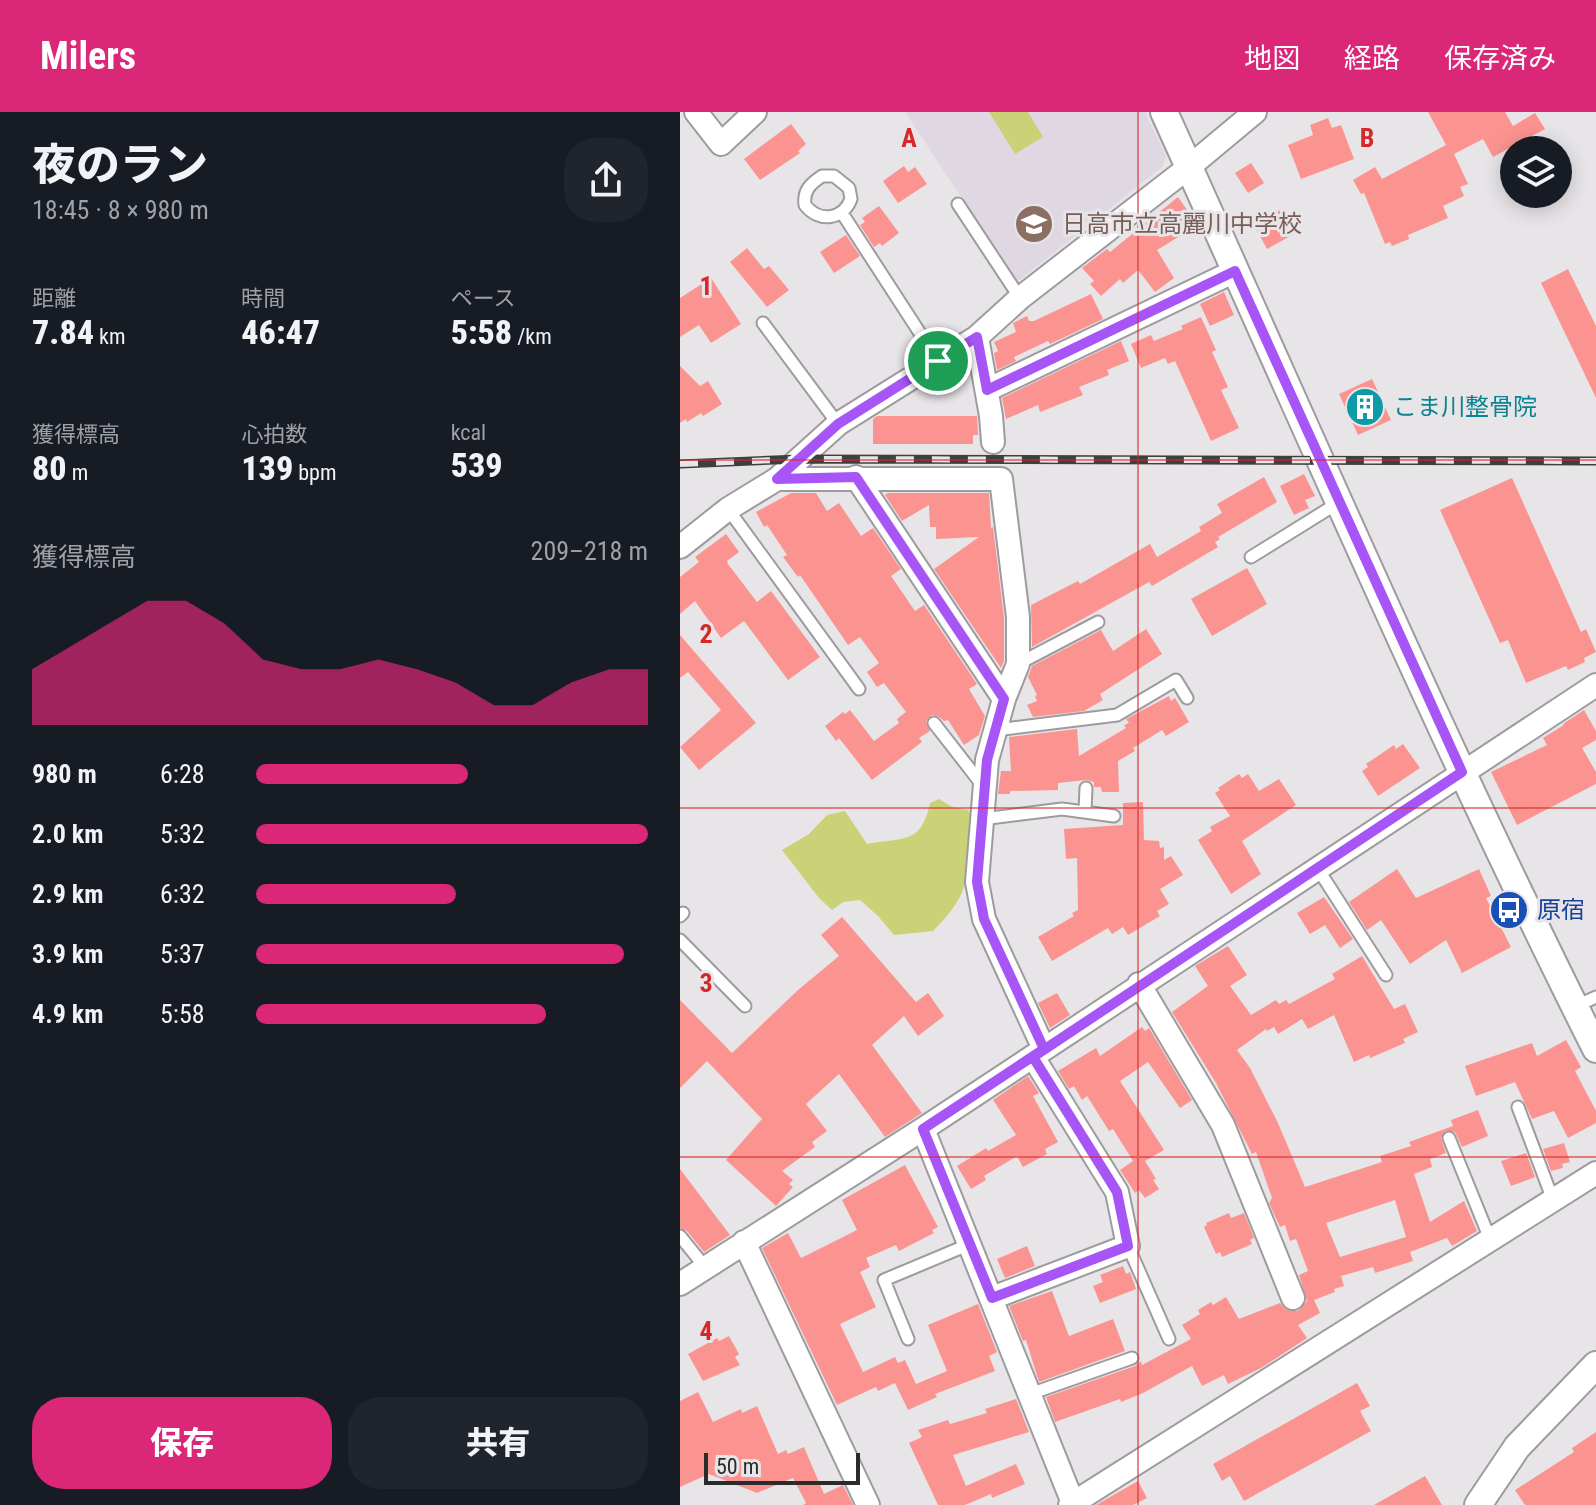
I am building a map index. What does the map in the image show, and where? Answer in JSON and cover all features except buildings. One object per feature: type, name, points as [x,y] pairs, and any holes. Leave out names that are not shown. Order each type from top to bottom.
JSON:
[{"type":"street","points":[[696,112],[721,144],[755,112]]},
{"type":"street","points":[[1164,112],[1462,772],[1586,1002],[1596,1047]]},
{"type":"street","points":[[680,547],[728,509],[777,479],[838,424],[977,337],[1020,298],[1255,112]]},
{"type":"street","points":[[987,390],[1235,271]]},
{"type":"street","points":[[977,337],[993,442]]},
{"type":"street","points":[[856,477],[1004,699]]},
{"type":"street","points":[[777,479],[1001,479],[1018,617],[1018,664],[1004,699],[987,760],[977,882],[984,919],[1039,1053],[1117,1192],[1128,1246],[992,1298]]},
{"type":"street","points":[[680,1284],[923,1129],[1596,685]]},
{"type":"street","points":[[1139,984],[1223,1125],[1293,1298]]},
{"type":"street","points":[[923,1129],[1072,1504],[1098,1498],[1490,1239],[1596,1173]]},
{"type":"street","points":[[744,1242],[868,1505]]},
{"type":"street","points":[[1478,1505],[1517,1447],[1596,1365]]},
{"type":"lane","points":[[822,176],[834,176],[843,181],[849,188],[851,199],[842,213],[830,218],[810,211],[805,205],[804,196],[810,183],[822,176]]},
{"type":"lane","points":[[958,204],[1020,298]]},
{"type":"lane","points":[[842,213],[938,361]]},
{"type":"lane","points":[[763,323],[838,424]]},
{"type":"lane","points":[[1251,557],[1338,503]]},
{"type":"lane","points":[[728,509],[859,689]]},
{"type":"lane","points":[[1018,664],[1098,622]]},
{"type":"lane","points":[[996,730],[1117,715],[1176,680],[1187,698]]},
{"type":"lane","points":[[934,723],[984,787]]},
{"type":"lane","points":[[1085,811],[1086,788]]},
{"type":"lane","points":[[982,819],[1062,809],[1114,816]]},
{"type":"lane","points":[[1318,869],[1386,975]]},
{"type":"lane","points":[[680,940],[745,1006]]},
{"type":"lane","points":[[1518,1107],[1553,1200]]},
{"type":"lane","points":[[1449,1138],[1490,1239]]},
{"type":"lane","points":[[680,1236],[705,1267]]},
{"type":"lane","points":[[908,1339],[884,1280],[970,1244]]},
{"type":"lane","points":[[1128,1246],[1169,1339]]},
{"type":"lane","points":[[1030,1394],[1132,1358]]},
{"type":"shaded area","name":"日高市立高麗川中学校","points":[[905,112],[1145,112],[1166,156],[1162,167],[1017,282]]},
{"type":"green space","points":[[989,112],[1028,112],[1043,137],[1015,154]]},
{"type":"green space","points":[[939,799],[952,807],[968,810],[974,839],[961,895],[933,931],[894,935],[860,900],[843,902],[832,910],[782,850],[809,834],[827,815],[845,811],[867,844],[909,837],[922,826],[930,803]]},
{"type":"railway","points":[[680,464],[799,459],[1596,461]]},
{"type":"place","name":"日高市立高麗川中学校","points":[[1034,224]]},
{"type":"place","name":"こま川整骨院","points":[[1365,407]]},
{"type":"place","name":"原宿","points":[[1509,910]]},
{"type":"route","points":[[1235,271],[1462,772],[1033,1057],[1109,1176],[1122,1208],[1128,1246],[992,1298],[923,1129],[1044,1049],[984,919],[977,882],[987,760],[1004,699],[856,477],[777,479],[838,424],[938,361],[977,337],[987,390],[1235,271]]}]
